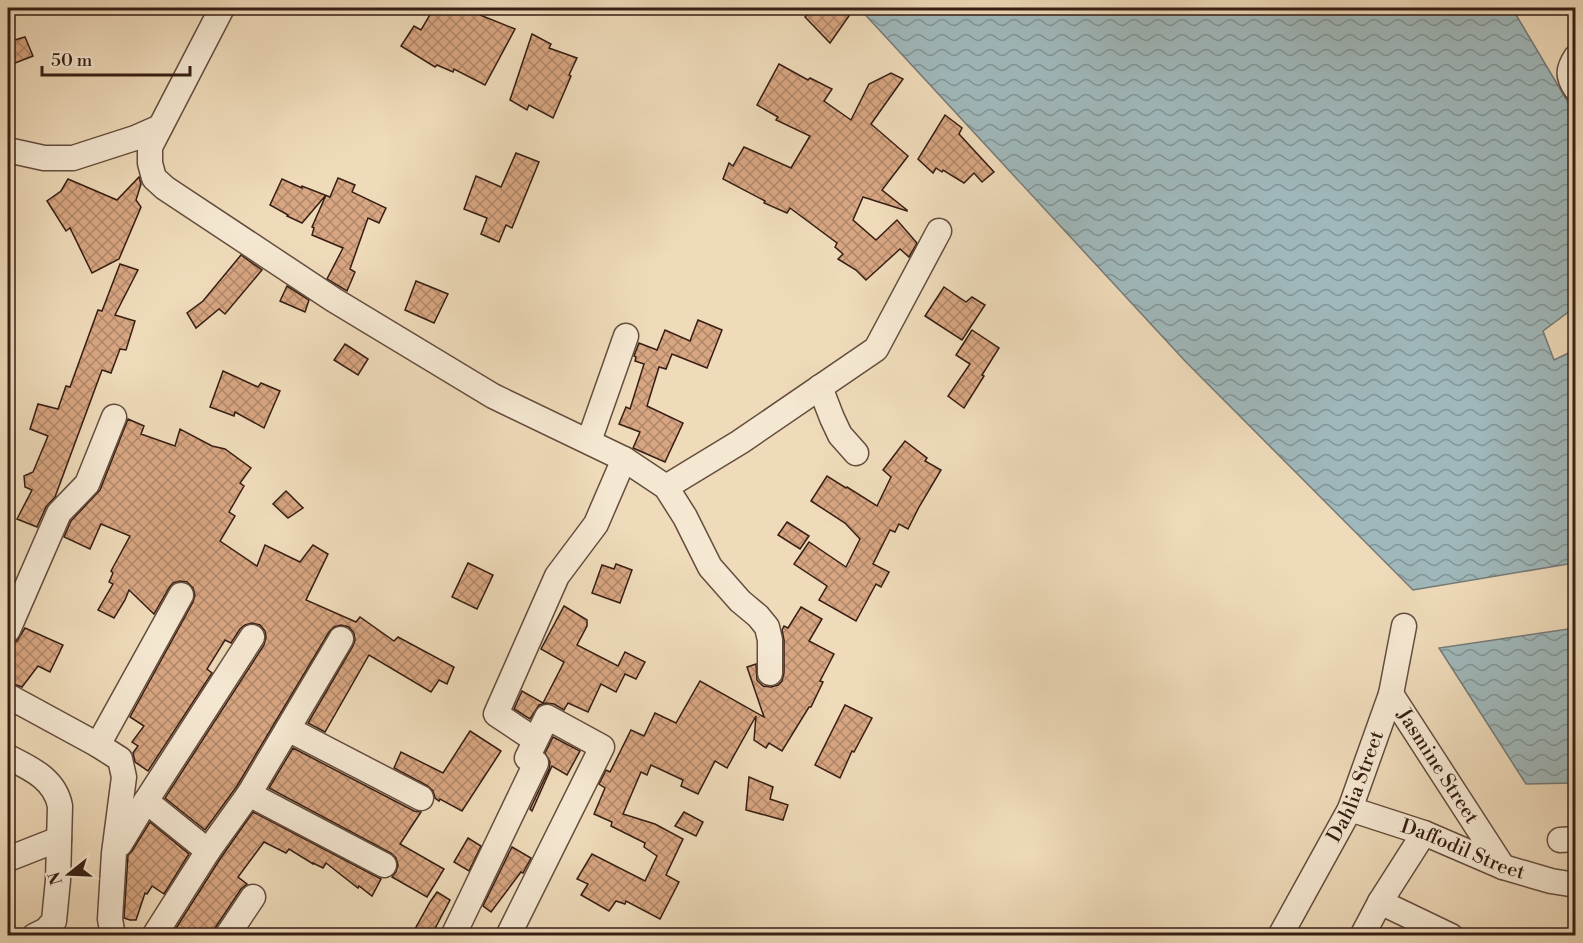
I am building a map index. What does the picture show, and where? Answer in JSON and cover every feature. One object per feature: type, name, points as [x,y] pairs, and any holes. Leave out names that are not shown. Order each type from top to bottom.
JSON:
[{"type":"street","points":[[222,8],[150,147],[150,163],[154,178],[165,188],[334,300],[493,396],[624,459],[666,487],[685,517],[710,567],[767,627],[770,639],[770,673]]},
{"type":"street","points":[[1575,57],[1568,73],[1575,89]]},
{"type":"street","points":[[12,151],[44,158],[73,158],[135,138],[160,127]]},
{"type":"street","points":[[666,487],[740,442],[876,349],[939,231]]},
{"type":"street","points":[[589,441],[626,336]]},
{"type":"street","points":[[820,387],[840,435],[856,453]]},
{"type":"street","points":[[8,630],[59,513],[87,484],[114,417]]},
{"type":"street","points":[[535,740],[496,714],[557,576],[596,524],[624,459]]},
{"type":"street","points":[[98,745],[182,595]]},
{"type":"street","name":"Dahlia Street","points":[[1280,936],[1350,809],[1391,694],[1404,626]]},
{"type":"street","points":[[114,853],[252,637]]},
{"type":"street","points":[[154,936],[208,851],[249,794],[341,639]]},
{"type":"street","name":"Jasmine Street","points":[[1391,694],[1503,867]]},
{"type":"street","points":[[8,696],[120,759],[124,777],[114,853],[110,919],[113,936]]},
{"type":"street","points":[[453,936],[536,763],[527,758],[547,717],[602,747],[508,936]]},
{"type":"street","points":[[288,729],[422,798]]},
{"type":"street","points":[[10,760],[34,770],[50,784],[59,798],[54,921],[46,930],[34,936]]},
{"type":"street","points":[[249,794],[384,865]]},
{"type":"street","points":[[146,801],[208,851]]},
{"type":"street","name":"Daffodil Street","points":[[1350,809],[1424,832],[1503,867],[1551,881],[1575,885]]},
{"type":"street","points":[[1362,936],[1380,902],[1424,832]]},
{"type":"street","points":[[8,859],[59,839]]},
{"type":"street","points":[[227,936],[253,897]]},
{"type":"street","points":[[1380,902],[1451,936]]},
{"type":"water","points":[[859,8],[1512,8],[1575,114],[1575,307],[1543,331],[1554,360],[1575,350],[1575,569],[1574,563],[1413,590],[1185,361]]},
{"type":"water","points":[[1575,628],[1575,783],[1526,784],[1439,648]]},
{"type":"building","points":[[434,8],[469,8],[481,11],[480,15],[515,29],[485,85],[454,69],[453,72],[437,65],[435,67],[401,46],[414,26],[421,30]]},
{"type":"building","points":[[812,8],[839,8],[849,16],[830,43],[805,17]]},
{"type":"building","points":[[532,34],[551,44],[549,48],[577,58],[553,118],[529,105],[527,110],[510,100]]},
{"type":"building","points":[[25,37],[33,56],[10,65],[8,42]]},
{"type":"building","points":[[779,64],[808,80],[810,78],[832,89],[824,101],[851,120],[869,84],[891,73],[903,79],[871,124],[908,156],[882,190],[907,211],[863,197],[853,220],[876,240],[897,220],[917,243],[909,257],[900,249],[866,280],[856,270],[838,259],[843,254],[835,247],[837,243],[790,208],[787,213],[764,203],[765,201],[723,179],[729,163],[733,166],[744,147],[791,168],[810,136],[776,120],[778,117],[757,105]]},
{"type":"building","points":[[945,115],[962,128],[959,134],[994,172],[982,182],[974,173],[964,183],[943,170],[942,172],[936,168],[933,173],[918,159]]},
{"type":"building","points":[[516,153],[539,162],[512,228],[506,225],[499,242],[481,234],[487,218],[464,209],[476,176],[501,187]]},
{"type":"building","points":[[139,177],[141,184],[136,200],[141,207],[119,259],[92,273],[70,228],[66,231],[47,201],[61,191],[68,179],[117,200]]},
{"type":"building","points":[[338,178],[355,185],[352,192],[386,208],[379,223],[368,218],[350,269],[355,272],[347,291],[327,279],[343,248],[312,235],[314,228],[312,227],[326,195],[330,197]]},
{"type":"building","points":[[282,179],[326,195],[302,223],[270,205]]},
{"type":"building","points":[[241,255],[262,270],[225,314],[219,309],[196,328],[187,313],[203,301]]},
{"type":"building","points":[[120,264],[138,270],[115,315],[135,321],[126,350],[120,349],[111,373],[102,370],[55,497],[46,507],[37,527],[17,519],[32,490],[25,487],[24,476],[33,472],[48,436],[30,429],[38,404],[58,409],[66,386],[70,387],[98,310],[102,311]]},
{"type":"building","points":[[416,281],[448,294],[434,323],[405,310]]},
{"type":"building","points":[[287,286],[309,300],[305,312],[280,301]]},
{"type":"building","points":[[944,287],[966,302],[972,297],[985,305],[962,340],[925,316]]},
{"type":"building","points":[[698,320],[722,330],[707,368],[672,354],[666,369],[659,367],[647,406],[683,423],[665,462],[633,448],[640,432],[619,424],[626,407],[630,409],[644,364],[635,361],[634,356],[639,343],[657,350],[665,330],[690,341]]},
{"type":"building","points":[[972,330],[999,348],[964,408],[948,396],[970,364],[956,355]]},
{"type":"building","points":[[345,344],[368,359],[358,375],[334,360]]},
{"type":"building","points":[[223,371],[258,387],[261,383],[280,391],[264,428],[235,412],[234,416],[210,407]]},
{"type":"building","points":[[128,419],[144,426],[141,434],[175,446],[180,429],[212,446],[225,449],[251,468],[240,483],[244,486],[229,512],[235,516],[220,541],[257,566],[265,545],[300,562],[313,545],[328,554],[306,600],[356,622],[360,617],[394,641],[398,637],[454,667],[447,684],[439,680],[431,692],[369,655],[325,732],[308,723],[355,640],[354,633],[349,627],[341,625],[334,627],[237,786],[205,830],[165,798],[264,645],[265,631],[260,625],[252,623],[240,629],[231,643],[225,640],[207,669],[212,673],[148,771],[135,762],[133,753],[138,746],[132,742],[144,726],[130,717],[193,602],[195,595],[193,588],[187,582],[173,583],[154,614],[129,590],[114,618],[98,610],[113,584],[109,582],[113,573],[111,571],[130,536],[101,524],[90,549],[64,537],[71,521],[100,490]]},
{"type":"building","points":[[905,441],[927,458],[925,461],[941,470],[908,529],[899,524],[895,532],[890,530],[873,564],[889,572],[881,587],[876,584],[856,621],[819,600],[827,586],[794,564],[809,542],[846,567],[860,539],[845,523],[811,501],[827,476],[877,506],[891,477],[883,470]]},
{"type":"building","points":[[286,491],[303,508],[288,518],[273,504]]},
{"type":"building","points":[[787,522],[809,536],[800,549],[778,535]]},
{"type":"building","points":[[468,563],[493,575],[477,609],[452,597]]},
{"type":"building","points":[[616,564],[632,570],[620,603],[592,593],[602,565],[614,569]]},
{"type":"building","points":[[564,606],[587,620],[587,626],[577,645],[618,666],[625,652],[645,662],[636,679],[625,674],[616,692],[601,684],[588,712],[568,703],[564,710],[554,704],[546,703],[539,705],[530,719],[514,709],[522,691],[543,703],[564,662],[541,649]]},
{"type":"building","points":[[801,607],[822,619],[809,641],[834,654],[820,681],[823,682],[811,707],[782,751],[769,743],[766,748],[754,740],[756,716],[727,768],[715,761],[698,794],[681,786],[683,780],[651,765],[647,775],[641,772],[623,814],[655,824],[683,839],[666,875],[679,882],[660,919],[626,901],[625,904],[616,901],[609,911],[581,895],[588,884],[577,879],[592,854],[645,881],[657,856],[644,847],[645,843],[611,826],[612,822],[594,814],[605,788],[599,784],[606,770],[610,772],[631,730],[644,736],[655,713],[676,723],[700,681],[764,717],[747,667],[756,664],[757,680],[763,686],[771,687],[782,681],[784,640],[782,630],[784,626],[788,628]]},
{"type":"building","points":[[25,628],[63,645],[50,672],[38,666],[22,687],[8,682],[8,644],[17,641]]},
{"type":"building","points":[[845,705],[872,718],[854,752],[852,751],[840,778],[815,765]]},
{"type":"building","points":[[470,731],[501,751],[462,811],[440,799],[439,801],[428,786],[394,768],[401,752],[443,773]]},
{"type":"building","points":[[553,737],[580,751],[567,775],[552,766],[532,811],[530,809],[549,769],[550,762],[545,753]]},
{"type":"building","points":[[293,748],[414,811],[421,812],[400,844],[444,869],[427,897],[392,877],[398,865],[391,853],[269,788]]},
{"type":"building","points":[[749,777],[773,787],[770,799],[788,805],[783,820],[746,810]]},
{"type":"building","points":[[253,812],[381,879],[372,896],[326,863],[323,868],[289,849],[286,853],[264,842],[238,877],[247,884],[241,889],[215,928],[213,936],[171,936],[220,859]]},
{"type":"building","points":[[684,812],[703,822],[696,836],[675,826]]},
{"type":"building","points":[[150,822],[189,854],[164,894],[152,886],[147,894],[145,893],[136,920],[130,920],[124,918],[128,855]]},
{"type":"building","points":[[468,838],[481,846],[469,871],[454,862]]},
{"type":"building","points":[[512,847],[531,858],[523,873],[521,872],[491,912],[483,906]]},
{"type":"building","points":[[437,892],[450,900],[431,936],[426,936],[415,929]]}]
